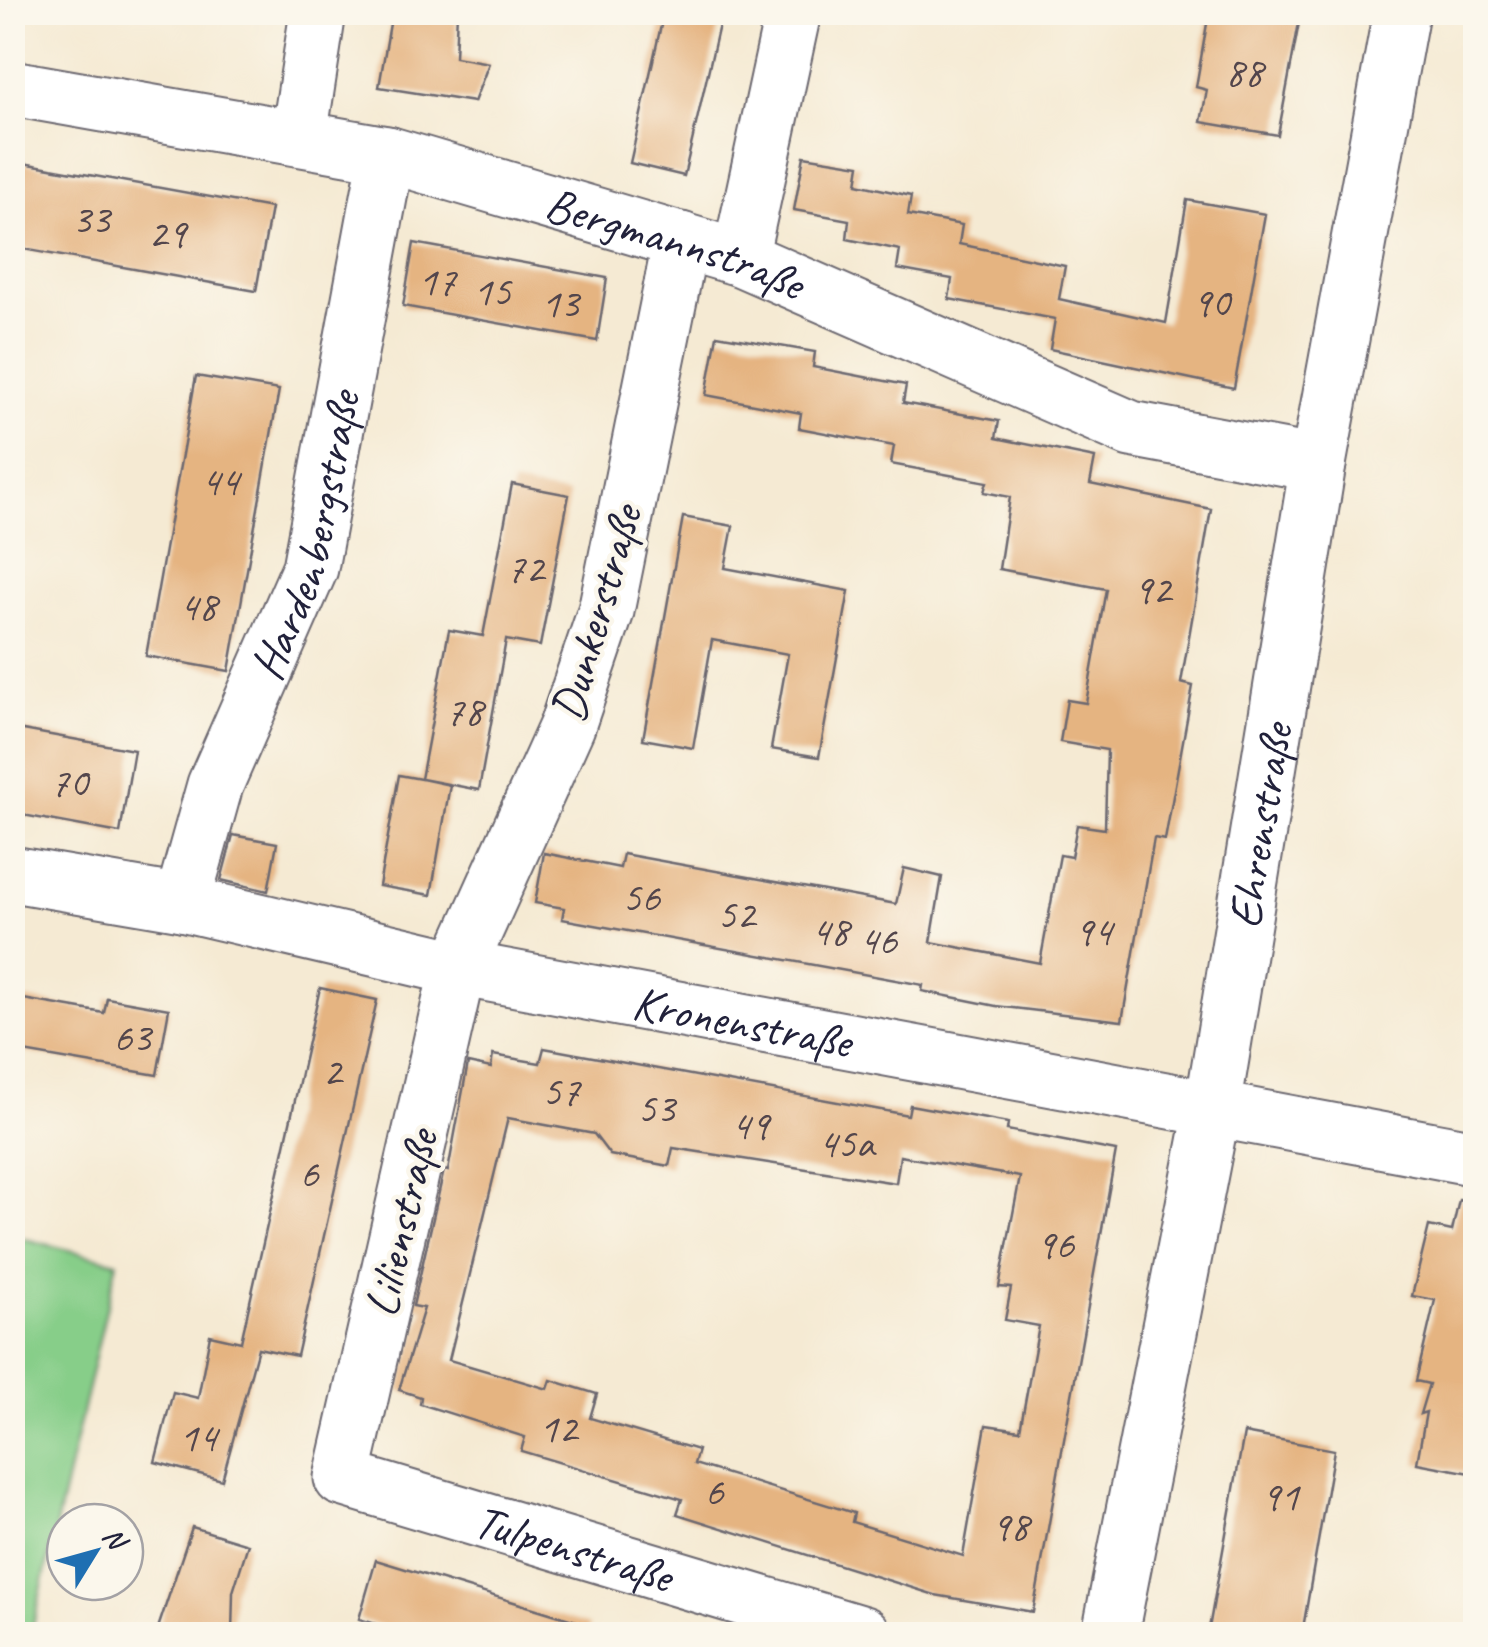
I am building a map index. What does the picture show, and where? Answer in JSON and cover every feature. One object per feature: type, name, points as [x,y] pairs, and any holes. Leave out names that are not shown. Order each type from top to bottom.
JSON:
[{"type":"street","points":[[299,136],[318,12]]},
{"type":"street","points":[[740,258],[793,12]]},
{"type":"street","name":"Ehrenstraße","points":[[1110,1634],[1212,1107],[1318,464],[1401,12]]},
{"type":"street","name":"Bergmannstraße","points":[[12,88],[387,154],[740,258],[1131,429],[1318,464]]},
{"type":"street","name":"Hardenbergstraße","points":[[182,903],[215,785],[310,568],[387,154]]},
{"type":"street","name":"Dunkerstraße","points":[[458,968],[567,726],[606,611],[680,240]]},
{"type":"street","name":"Kronenstraße","points":[[12,874],[182,903],[458,968],[1476,1158]]},
{"type":"street","name":"Lilienstraße","points":[[342,1478],[458,968]]},
{"type":"street","name":"Tulpenstraße","points":[[342,1478],[862,1634]]},
{"type":"green space","points":[[13,1236],[117,1262],[62,1502],[45,1502],[45,1573],[31,1634],[12,1634]]},
{"type":"building","points":[[392,12],[457,12],[455,57],[489,63],[474,102],[379,87]]},
{"type":"building","points":[[664,12],[722,12],[684,176],[630,163]]},
{"type":"building","points":[[1209,12],[1301,12],[1278,135],[1201,122],[1207,90],[1196,87]]},
{"type":"building","points":[[804,156],[860,165],[857,184],[911,196],[908,215],[962,225],[959,244],[1065,266],[1059,299],[1166,323],[1187,200],[1265,214],[1234,388],[1050,349],[1055,319],[949,299],[952,279],[897,269],[900,250],[847,239],[849,220],[794,210]]},
{"type":"building","points":[[12,161],[271,208],[256,291],[12,247]]},
{"type":"building","points":[[414,243],[607,278],[597,341],[403,306]]},
{"type":"building","points":[[717,335],[815,352],[813,367],[906,385],[903,403],[999,421],[996,438],[1095,458],[1090,484],[1211,509],[1181,683],[1193,686],[1165,840],[1154,838],[1122,1021],[996,1006],[922,991],[923,985],[562,919],[564,908],[535,903],[544,853],[620,868],[623,854],[896,904],[904,868],[942,877],[931,942],[1040,963],[1060,855],[1071,857],[1077,825],[1105,829],[1107,750],[1060,742],[1067,700],[1086,703],[1106,589],[999,569],[1010,497],[984,492],[987,482],[891,464],[894,446],[799,428],[801,413],[706,395]]},
{"type":"building","points":[[196,376],[279,390],[229,671],[146,656]]},
{"type":"building","points":[[512,484],[569,495],[540,646],[506,640],[479,790],[422,779],[450,785],[431,895],[379,886],[399,775],[421,779],[449,630],[483,636]]},
{"type":"building","points":[[683,517],[733,526],[725,568],[849,591],[819,757],[771,749],[788,654],[712,640],[693,748],[643,739]]},
{"type":"building","points":[[12,728],[134,750],[120,833],[12,813]]},
{"type":"building","points":[[233,835],[277,843],[268,891],[221,880]]},
{"type":"building","points":[[320,988],[377,1000],[297,1356],[258,1348],[222,1480],[155,1462],[173,1392],[198,1398],[210,1335],[241,1342]]},
{"type":"building","points":[[12,997],[104,1013],[107,998],[169,1009],[157,1075],[12,1050]]},
{"type":"building","points":[[544,1048],[908,1115],[910,1105],[1008,1123],[1007,1130],[1116,1151],[1033,1612],[935,1595],[677,1514],[682,1499],[521,1451],[525,1437],[420,1404],[421,1397],[399,1390],[424,1308],[413,1306],[444,1170],[448,1171],[468,1063],[491,1068],[493,1055],[540,1063]],"holes":[[[508,1118],[594,1134],[610,1155],[669,1166],[673,1148],[896,1183],[900,1156],[1020,1177],[999,1287],[1011,1288],[1005,1320],[1039,1326],[1020,1430],[986,1425],[963,1556],[852,1522],[854,1513],[694,1464],[698,1450],[590,1418],[597,1394],[551,1380],[548,1389],[449,1360]]]},
{"type":"building","points":[[1459,1200],[1476,1201],[1476,1474],[1417,1463],[1426,1412],[1420,1414],[1429,1384],[1416,1381],[1435,1300],[1412,1296],[1429,1226],[1452,1231]]},
{"type":"building","points":[[1244,1433],[1334,1450],[1302,1634],[1208,1634]]},
{"type":"building","points":[[192,1527],[248,1544],[233,1592],[232,1634],[156,1634]]},
{"type":"building","points":[[376,1560],[589,1625],[588,1634],[409,1634],[359,1619]]}]
